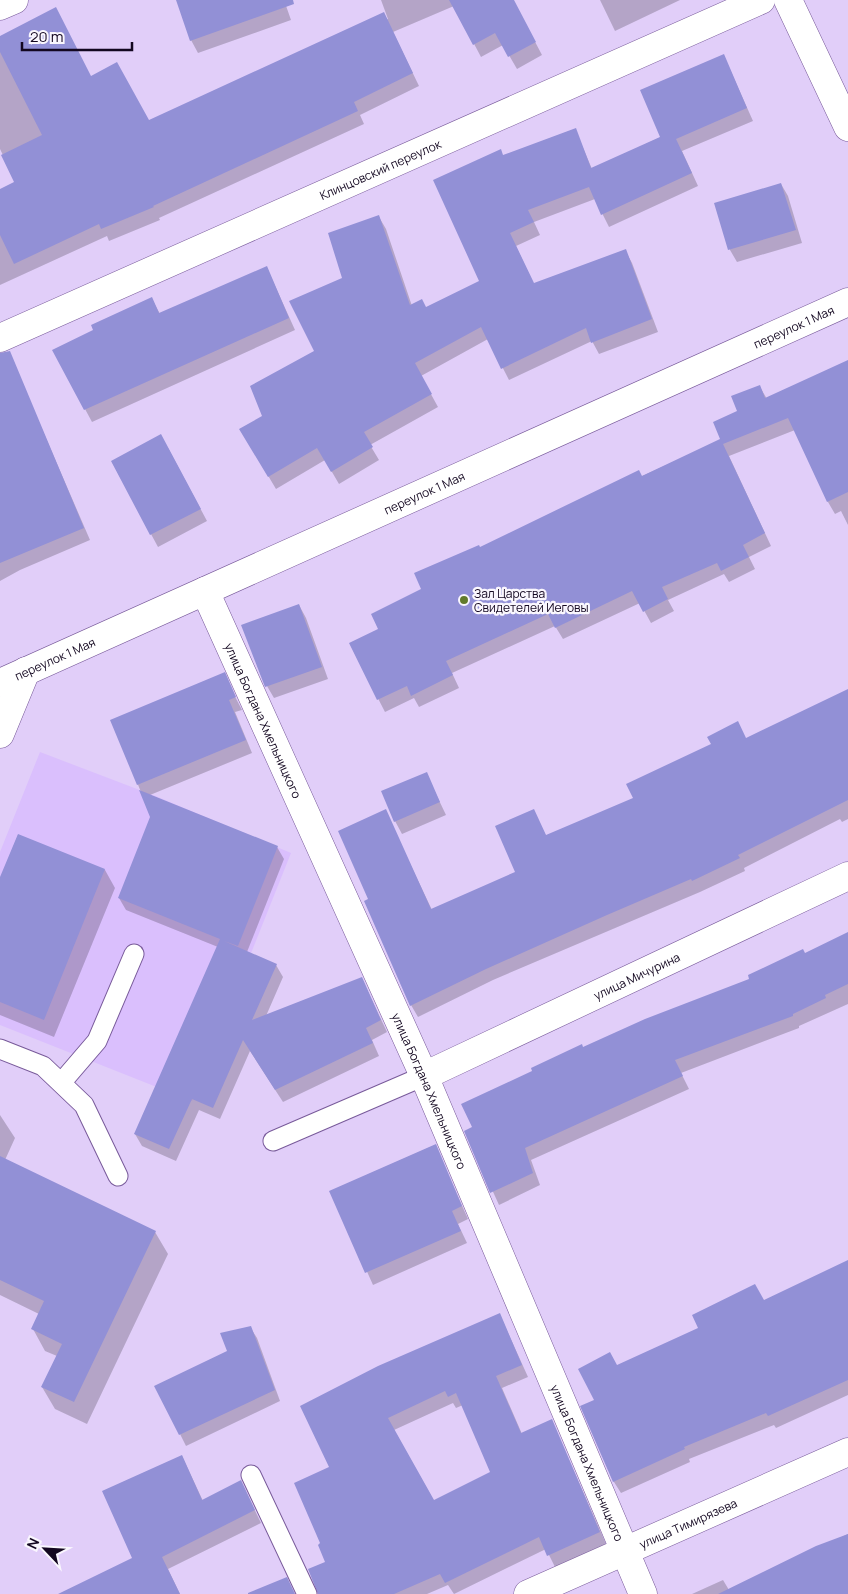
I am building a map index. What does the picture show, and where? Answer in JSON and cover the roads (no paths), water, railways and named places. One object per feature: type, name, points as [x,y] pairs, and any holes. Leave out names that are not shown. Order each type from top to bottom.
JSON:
[{"type":"street","points":[[0,6],[14,0]]},
{"type":"street","name":"Клинцовский переулок","points":[[0,338],[760,0]]},
{"type":"street","points":[[788,0],[848,127]]},
{"type":"street","name":"переулок 1 Мая","points":[[0,683],[848,302]]},
{"type":"street","name":"улица Богдана Хмельницкого","points":[[205,591],[424,1076],[642,1594]]},
{"type":"street","points":[[0,734],[26,671]]},
{"type":"street","name":"улица Мичурина","points":[[424,1076],[848,876]]},
{"type":"street","name":"улица Тимирязева","points":[[528,1594],[848,1452]]},
{"type":"lane","points":[[61,1083],[97,1042],[134,954]]},
{"type":"lane","points":[[0,1049],[43,1066],[84,1104],[118,1176]]},
{"type":"lane","points":[[273,1141],[424,1076]]},
{"type":"lane","points":[[251,1475],[307,1594]]},
{"type":"place","name":"Зал Царства Свидетелей Иеговы","points":[[464,600]]}]
